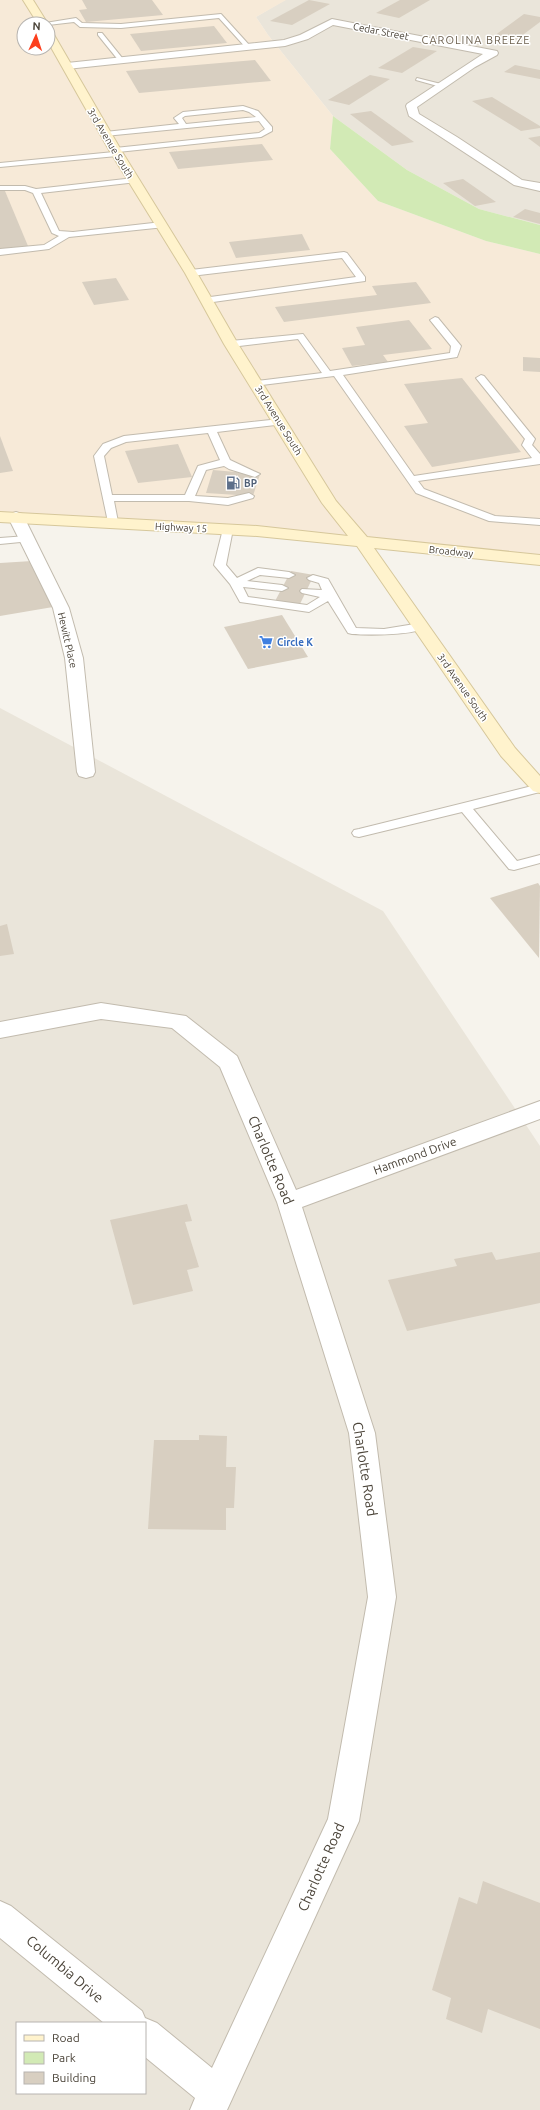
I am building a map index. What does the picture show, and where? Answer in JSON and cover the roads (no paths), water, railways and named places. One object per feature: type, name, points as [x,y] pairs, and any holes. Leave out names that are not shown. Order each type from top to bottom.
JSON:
[{"type":"main road","points":[[28,0],[37,16]]},
{"type":"main road","name":"3rd Avenue South","points":[[56,47],[105,134],[191,272],[231,344],[330,503],[362,542],[508,752],[540,788]]},
{"type":"main road","name":"Highway 15","points":[[8,517],[113,522],[228,530],[362,542]]},
{"type":"main road","name":"Broadway","points":[[362,542],[540,560]]},
{"type":"street","name":"Cedar Street","points":[[67,66],[250,48],[285,43],[304,37],[332,22],[493,53],[441,84],[411,106],[414,116],[453,139],[518,183],[540,187]]},
{"type":"street","name":"Hewitt Place","points":[[8,517],[27,539],[61,608],[74,658],[86,772]]},
{"type":"street","name":"Charlotte Road","points":[[0,1030],[101,1011],[178,1021],[229,1062],[289,1202],[362,1433],[382,1597],[343,1821],[212,2103]]},
{"type":"street","name":"Hammond Drive","points":[[289,1202],[540,1110]]},
{"type":"street","name":"Columbia Drive","points":[[0,1917],[129,2022]]},
{"type":"street","points":[[146,2037],[212,2103]]},
{"type":"lane","points":[[56,22],[76,20],[80,25],[121,26],[221,16],[250,48]]},
{"type":"lane","points":[[100,34],[121,60]]},
{"type":"lane","points":[[420,80],[441,84]]},
{"type":"lane","points":[[0,165],[261,135],[269,129],[252,109],[236,108],[183,114],[178,118],[184,126]]},
{"type":"lane","points":[[105,134],[262,119]]},
{"type":"lane","points":[[0,188],[25,188],[36,191],[134,180]]},
{"type":"lane","points":[[36,191],[56,233],[67,235],[162,225]]},
{"type":"lane","points":[[0,252],[46,248],[67,235]]},
{"type":"lane","points":[[191,272],[344,255],[362,279],[206,300]]},
{"type":"lane","points":[[257,384],[454,355],[456,346],[435,320]]},
{"type":"lane","points":[[231,344],[300,336],[332,374],[420,491],[493,519],[540,522]]},
{"type":"lane","points":[[481,378],[530,439],[527,445],[540,460]]},
{"type":"lane","points":[[113,522],[99,456],[107,446],[124,439],[280,422]]},
{"type":"lane","points":[[211,429],[226,462],[240,472]]},
{"type":"lane","points":[[412,479],[540,460]]},
{"type":"lane","points":[[190,498],[202,468],[226,462],[255,474]]},
{"type":"lane","points":[[108,498],[231,498],[242,500],[249,496]]},
{"type":"lane","points":[[228,530],[220,564],[235,583],[244,600],[309,609],[330,595]]},
{"type":"lane","points":[[0,541],[27,539]]},
{"type":"lane","points":[[235,583],[258,571],[289,575]]},
{"type":"lane","points":[[313,578],[324,581],[330,595],[352,631],[384,632],[420,626]]},
{"type":"lane","points":[[235,583],[282,588]]},
{"type":"lane","points":[[306,591],[330,595]]},
{"type":"lane","points":[[359,833],[540,788]]},
{"type":"lane","points":[[466,807],[514,866],[540,860]]},
{"type":"place","name":"BP","points":[[233,483]]},
{"type":"place","name":"Circle K","points":[[266,642]]},
{"type":"district","name":"CAROLINA BREEZE","points":[[476,40]]}]
